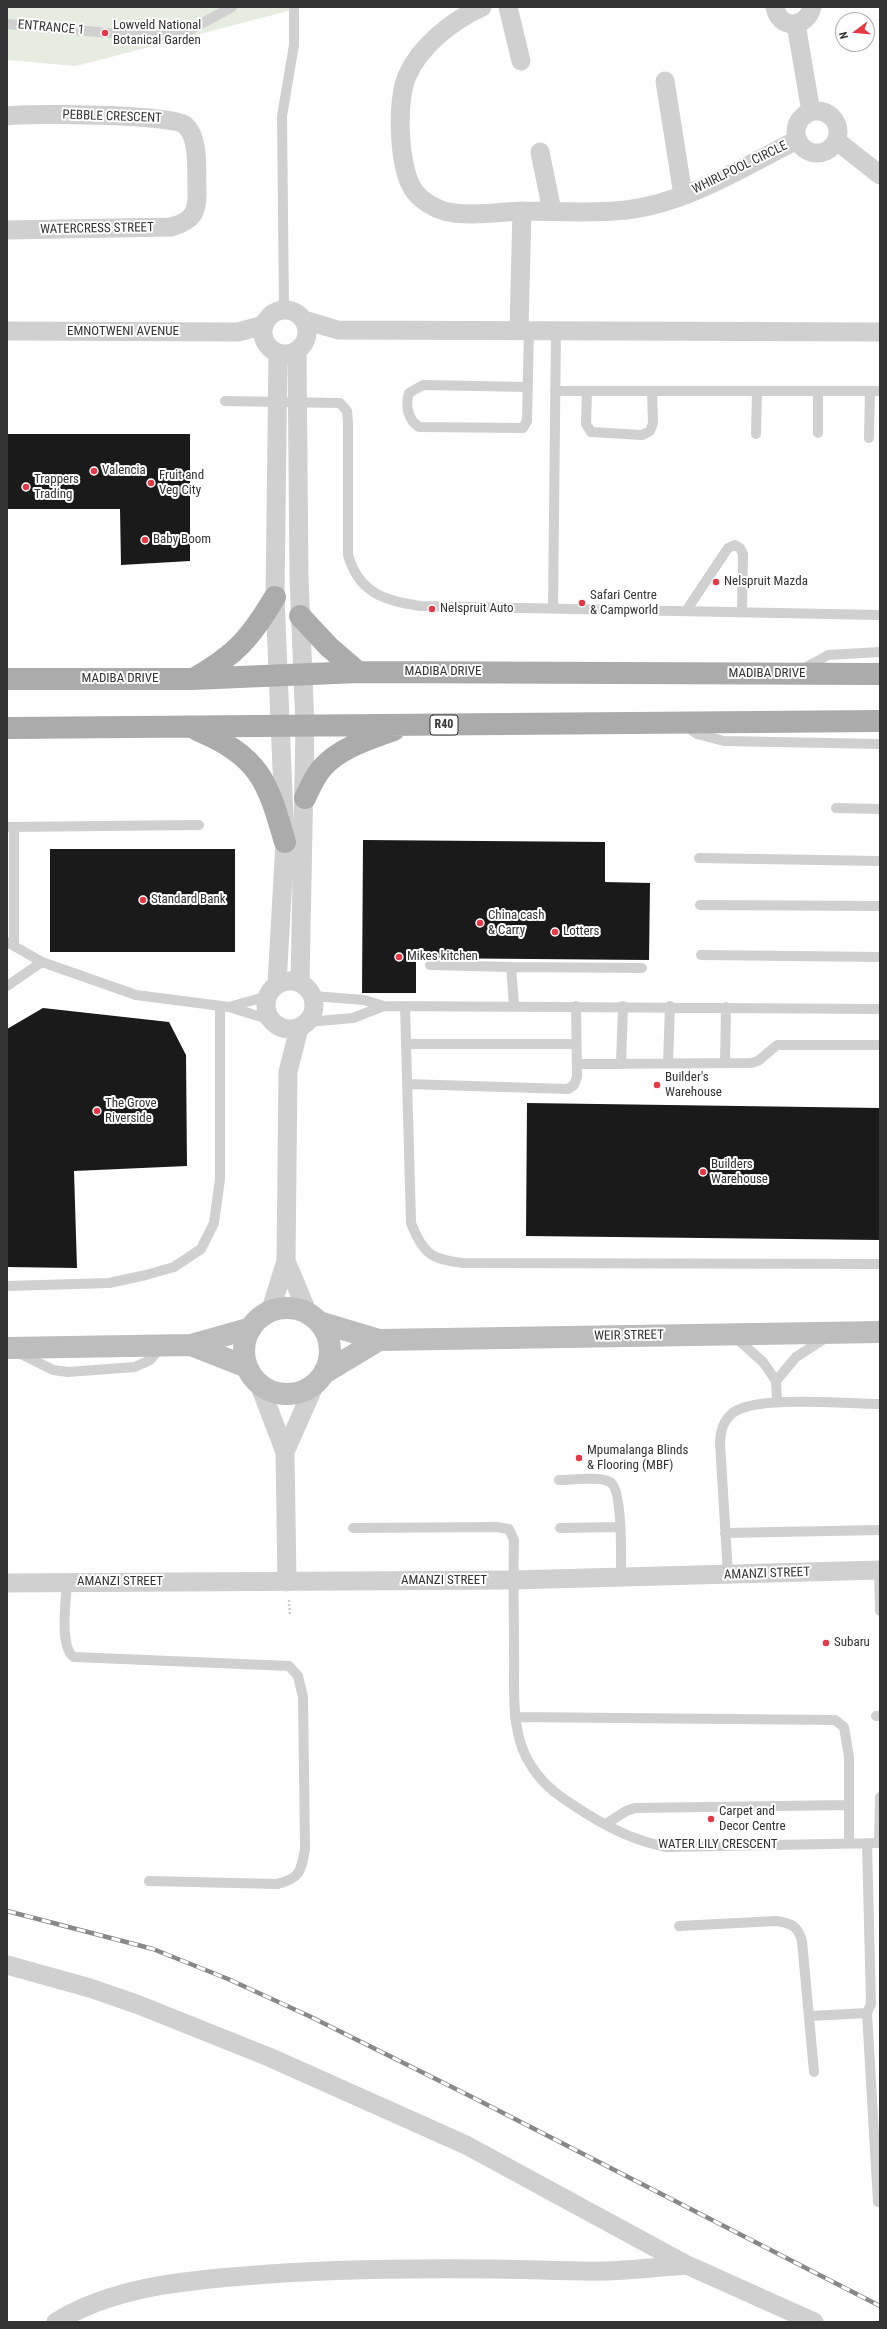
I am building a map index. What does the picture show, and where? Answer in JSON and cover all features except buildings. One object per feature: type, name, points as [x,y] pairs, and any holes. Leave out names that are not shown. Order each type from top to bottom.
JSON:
[{"type":"main road","points":[[192,679],[219,664],[245,642],[275,597]]},
{"type":"main road","points":[[300,616],[329,647],[358,672]]},
{"type":"main road","name":"MADIBA DRIVE","points":[[7,679],[192,679],[277,674],[358,672],[880,674]]},
{"type":"main road","name":"R40","points":[[7,728],[880,722]]},
{"type":"main road","points":[[305,798],[316,776],[333,758],[367,741],[407,726]]},
{"type":"main road","points":[[191,727],[216,738],[251,763],[259,772],[273,799],[285,842]]},
{"type":"street","name":"WHIRLPOOL CIRCLE","points":[[482,7],[466,14],[424,49],[408,75],[401,103],[405,167],[415,192],[432,206],[444,211],[584,212],[627,210],[683,195],[797,140]]},
{"type":"street","points":[[508,7],[522,61]]},
{"type":"street","points":[[775,7],[779,18],[784,22],[796,24],[807,18],[812,7]]},
{"type":"street","points":[[796,24],[811,112]]},
{"type":"street","name":"WHIRLPOOL CIRCLE","points":[[665,81],[683,195]]},
{"type":"street","points":[[811,112],[824,112],[835,120],[838,134],[837,141],[833,147],[820,154],[806,151],[797,140],[795,132],[800,120],[811,112]]},
{"type":"street","name":"PEBBLE CRESCENT","points":[[7,116],[149,117],[175,120],[185,125],[192,135],[194,146],[197,199],[195,210],[186,222]]},
{"type":"street","points":[[837,141],[880,175]]},
{"type":"street","points":[[540,152],[552,211]]},
{"type":"street","points":[[522,211],[524,330]]},
{"type":"street","name":"WATERCRESS STREET","points":[[7,230],[160,228],[171,227],[186,222]]},
{"type":"street","points":[[288,1072],[304,1025],[314,1010],[306,989],[305,726],[300,616],[298,402],[301,347],[308,332],[304,320],[296,312],[284,310],[271,314],[264,333],[268,347],[278,354],[286,355],[301,347],[338,330]]},
{"type":"street","points":[[304,320],[338,330],[880,332]]},
{"type":"street","name":"EMNOTWENI AVENUE","points":[[7,331],[264,333]]},
{"type":"street","points":[[270,1312],[286,1261],[288,1072],[274,1023],[266,1009],[272,990],[285,842],[275,597],[278,354]]},
{"type":"street","points":[[272,990],[288,981],[306,989]]},
{"type":"street","points":[[274,1023],[288,1029],[304,1025]]},
{"type":"street","points":[[285,1452],[329,1361],[330,1347],[326,1334],[313,1318],[286,1261]]},
{"type":"street","points":[[287,1582],[285,1452],[259,1384],[247,1366],[244,1353],[245,1340],[250,1328],[259,1318],[270,1312],[283,1308],[296,1309],[313,1318],[379,1340]]},
{"type":"street","points":[[8,1348],[191,1345],[250,1328]]},
{"type":"street","name":"WEIR STREET","points":[[379,1340],[880,1332]]},
{"type":"street","points":[[259,1384],[270,1391],[281,1394],[294,1394],[320,1379],[379,1340]]},
{"type":"street","points":[[191,1345],[247,1366]]},
{"type":"street","name":"AMANZI STREET","points":[[7,1583],[513,1580],[879,1570]]},
{"type":"street","points":[[7,1965],[132,2003],[276,2060],[466,2145],[687,2265],[814,2322]]},
{"type":"street","points":[[56,2322],[91,2303],[118,2295],[185,2282],[308,2270],[491,2269],[606,2271],[687,2265]]},
{"type":"lane","name":"ENTRANCE 1","points":[[7,24],[143,36],[170,36],[188,31],[232,7]]},
{"type":"lane","points":[[284,310],[282,116],[294,45],[294,7]]},
{"type":"lane","points":[[524,330],[528,387],[527,421],[524,427],[519,429],[419,427],[410,416],[408,408],[409,393],[423,386],[528,387]]},
{"type":"lane","points":[[553,609],[556,330]]},
{"type":"lane","points":[[555,391],[875,391],[869,438]]},
{"type":"lane","points":[[587,391],[586,424],[590,432],[642,435],[650,431],[653,423],[652,391]]},
{"type":"lane","points":[[756,434],[757,391]]},
{"type":"lane","points":[[818,391],[818,434]]},
{"type":"lane","points":[[224,401],[340,403],[347,412],[348,555],[351,567],[371,589],[383,598],[393,602],[420,606],[880,615]]},
{"type":"lane","points":[[686,611],[728,548],[735,545],[740,548],[743,554],[742,612]]},
{"type":"lane","points":[[794,674],[828,655],[880,652]]},
{"type":"lane","points":[[680,723],[697,734],[724,741],[880,744]]},
{"type":"lane","points":[[836,808],[880,809]]},
{"type":"lane","points":[[199,825],[11,827],[10,944],[42,962],[136,995],[225,1007],[274,1023]]},
{"type":"lane","points":[[700,858],[880,860]]},
{"type":"lane","points":[[700,905],[880,906]]},
{"type":"lane","points":[[701,955],[880,957]]},
{"type":"lane","points":[[7,986],[42,962]]},
{"type":"lane","points":[[430,965],[642,968]]},
{"type":"lane","points":[[511,967],[514,1005]]},
{"type":"lane","points":[[306,989],[354,998],[384,1006],[726,1006],[880,1009]]},
{"type":"lane","points":[[225,1007],[272,990]]},
{"type":"lane","points":[[304,1025],[353,1018],[384,1006]]},
{"type":"lane","points":[[405,1006],[411,1223],[420,1242],[427,1251],[442,1261],[464,1263],[880,1264]]},
{"type":"lane","points":[[408,1084],[563,1090],[574,1085],[576,1064],[576,1006]]},
{"type":"lane","points":[[621,1064],[623,1006]]},
{"type":"lane","points":[[668,1063],[670,1006]]},
{"type":"lane","points":[[725,1063],[726,1006]]},
{"type":"lane","points":[[7,1286],[109,1283],[174,1267],[201,1249],[214,1223],[220,1180],[225,1007]]},
{"type":"lane","points":[[406,1044],[576,1044]]},
{"type":"lane","points":[[576,1064],[725,1063],[758,1061],[771,1048],[784,1044],[880,1045]]},
{"type":"lane","points":[[776,1381],[796,1357],[833,1333]]},
{"type":"lane","points":[[733,1334],[758,1356],[776,1381],[777,1402]]},
{"type":"lane","points":[[728,1575],[720,1442],[724,1422],[733,1413],[748,1405],[777,1402],[880,1404]]},
{"type":"lane","points":[[559,1480],[602,1480],[612,1483],[615,1487],[619,1502],[622,1577]]},
{"type":"lane","name":"WATER LILY CRESCENT","points":[[353,1528],[504,1527],[512,1534],[514,1540],[513,1580],[515,1717],[522,1748],[531,1766],[541,1780],[556,1794],[606,1824],[654,1845],[667,1847],[880,1843]]},
{"type":"lane","points":[[560,1528],[619,1527]]},
{"type":"lane","points":[[725,1533],[880,1530]]},
{"type":"lane","points":[[879,1570],[880,1611]]},
{"type":"lane","points":[[67,1583],[65,1637],[68,1651],[74,1657],[289,1666],[298,1676],[303,1697],[305,1849],[302,1867],[297,1875],[290,1881],[277,1884],[149,1881]]},
{"type":"lane","points":[[515,1717],[835,1720],[844,1727],[847,1734],[850,1805],[849,1843]]},
{"type":"lane","points":[[880,1797],[880,1843]]},
{"type":"lane","points":[[606,1824],[626,1811],[635,1808],[850,1805]]},
{"type":"lane","points":[[867,1843],[872,2000],[867,2013],[878,2202]]},
{"type":"lane","points":[[679,1926],[776,1921],[796,1926],[802,1941],[811,2016],[814,2072]]},
{"type":"lane","points":[[811,2016],[867,2013]]},
{"type":"shaded area","name":"Lowveld National Botanical Garden","points":[[7,7],[304,7],[76,66],[7,60]]},
{"type":"railway","points":[[7,1911],[153,1949],[228,1979],[309,2016],[470,2096],[880,2306]]},
{"type":"place","name":"Lowveld National Botanical Garden","points":[[105,33]]},
{"type":"place","name":"Valencia","points":[[94,471]]},
{"type":"place","name":"Fruit and Veg City","points":[[151,483]]},
{"type":"place","name":"Trappers Trading","points":[[26,487]]},
{"type":"place","name":"Baby Boom","points":[[145,540]]},
{"type":"place","name":"Nelspruit Mazda","points":[[716,582]]},
{"type":"place","name":"Safari Centre & Campworld","points":[[582,603]]},
{"type":"place","name":"Nelspruit Auto","points":[[432,609]]},
{"type":"place","name":"Standard Bank","points":[[143,900]]},
{"type":"place","name":"China cash & Carry","points":[[480,923]]},
{"type":"place","name":"Lotters","points":[[555,932]]},
{"type":"place","name":"Mikes kitchen","points":[[399,957]]},
{"type":"place","name":"Builder's Warehouse","points":[[657,1085]]},
{"type":"place","name":"The Grove Riverside","points":[[97,1111]]},
{"type":"place","name":"Builders Warehouse","points":[[703,1172]]},
{"type":"place","name":"Mpumalanga Blinds & Flooring (MBF)","points":[[579,1458]]},
{"type":"place","name":"Subaru","points":[[826,1643]]},
{"type":"place","name":"Carpet and Decor Centre","points":[[711,1819]]}]
